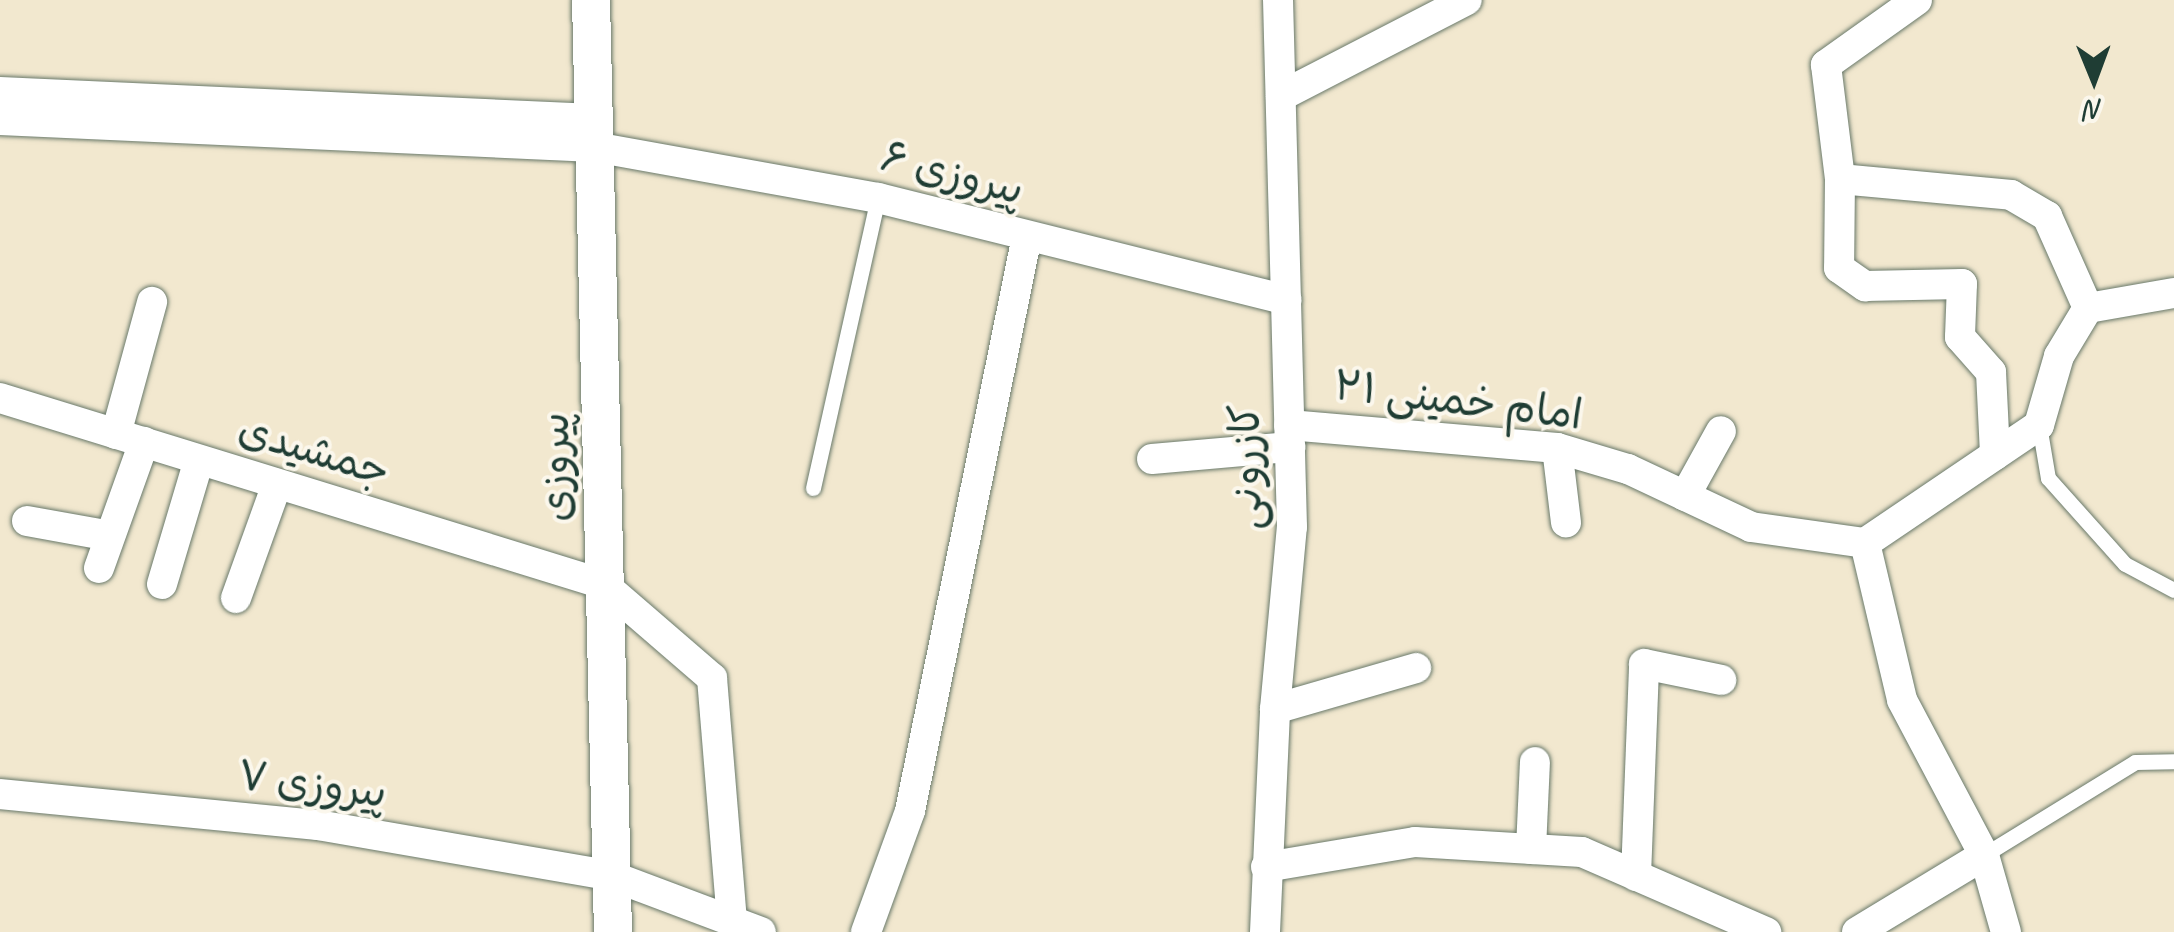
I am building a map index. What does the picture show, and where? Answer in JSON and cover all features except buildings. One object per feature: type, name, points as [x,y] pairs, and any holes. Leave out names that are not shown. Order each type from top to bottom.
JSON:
[{"type":"street","name":"پیروزی","points":[[591,0],[613,932]]},
{"type":"street","points":[[1281,96],[1467,0]]},
{"type":"street","points":[[1917,0],[1826,65],[1840,179],[1839,268],[1865,286],[1962,284],[1960,337],[1991,372],[1995,455]]},
{"type":"street","name":"کازرونی","points":[[1265,932],[1275,710],[1292,527],[1281,96],[1270,1]]},
{"type":"street","points":[[0,92],[594,132]]},
{"type":"street","points":[[0,120],[594,132]]},
{"type":"street","name":"پیروزی ۶","points":[[594,132],[1286,300]]},
{"type":"street","points":[[1840,179],[2011,195],[2048,216],[2088,308]]},
{"type":"street","points":[[866,932],[910,811],[1027,236]]},
{"type":"street","points":[[2006,932],[1984,854],[1902,700],[1865,543],[2039,426],[2059,356],[2088,308],[2174,293]]},
{"type":"street","points":[[98,568],[110,536],[130,438],[152,302]]},
{"type":"street","name":"جمشیدی","points":[[0,398],[603,584]]},
{"type":"street","points":[[1685,496],[1721,431]]},
{"type":"street","name":"امام خمینی ۲۱","points":[[1152,459],[1290,436],[1557,448],[1628,469],[1751,527],[1865,543]]},
{"type":"street","points":[[1557,448],[1566,522]]},
{"type":"street","points":[[162,584],[199,460]]},
{"type":"street","points":[[236,598],[277,484]]},
{"type":"street","points":[[27,521],[110,536]]},
{"type":"street","points":[[603,584],[712,678],[732,920]]},
{"type":"street","points":[[1636,876],[1644,664],[1721,680]]},
{"type":"street","points":[[1275,710],[1416,668]]},
{"type":"street","points":[[1531,849],[1534,762]]},
{"type":"street","name":"پیروزی ۷","points":[[0,794],[318,826],[612,876],[761,932]]},
{"type":"street","points":[[1266,867],[1415,842],[1582,852],[1766,932]]},
{"type":"street","points":[[1857,932],[1984,854]]},
{"type":"lane","points":[[813,488],[878,198]]},
{"type":"lane","points":[[2039,426],[2048,478],[2125,564],[2174,590]]},
{"type":"lane","points":[[1984,854],[2136,762],[2174,762]]}]
